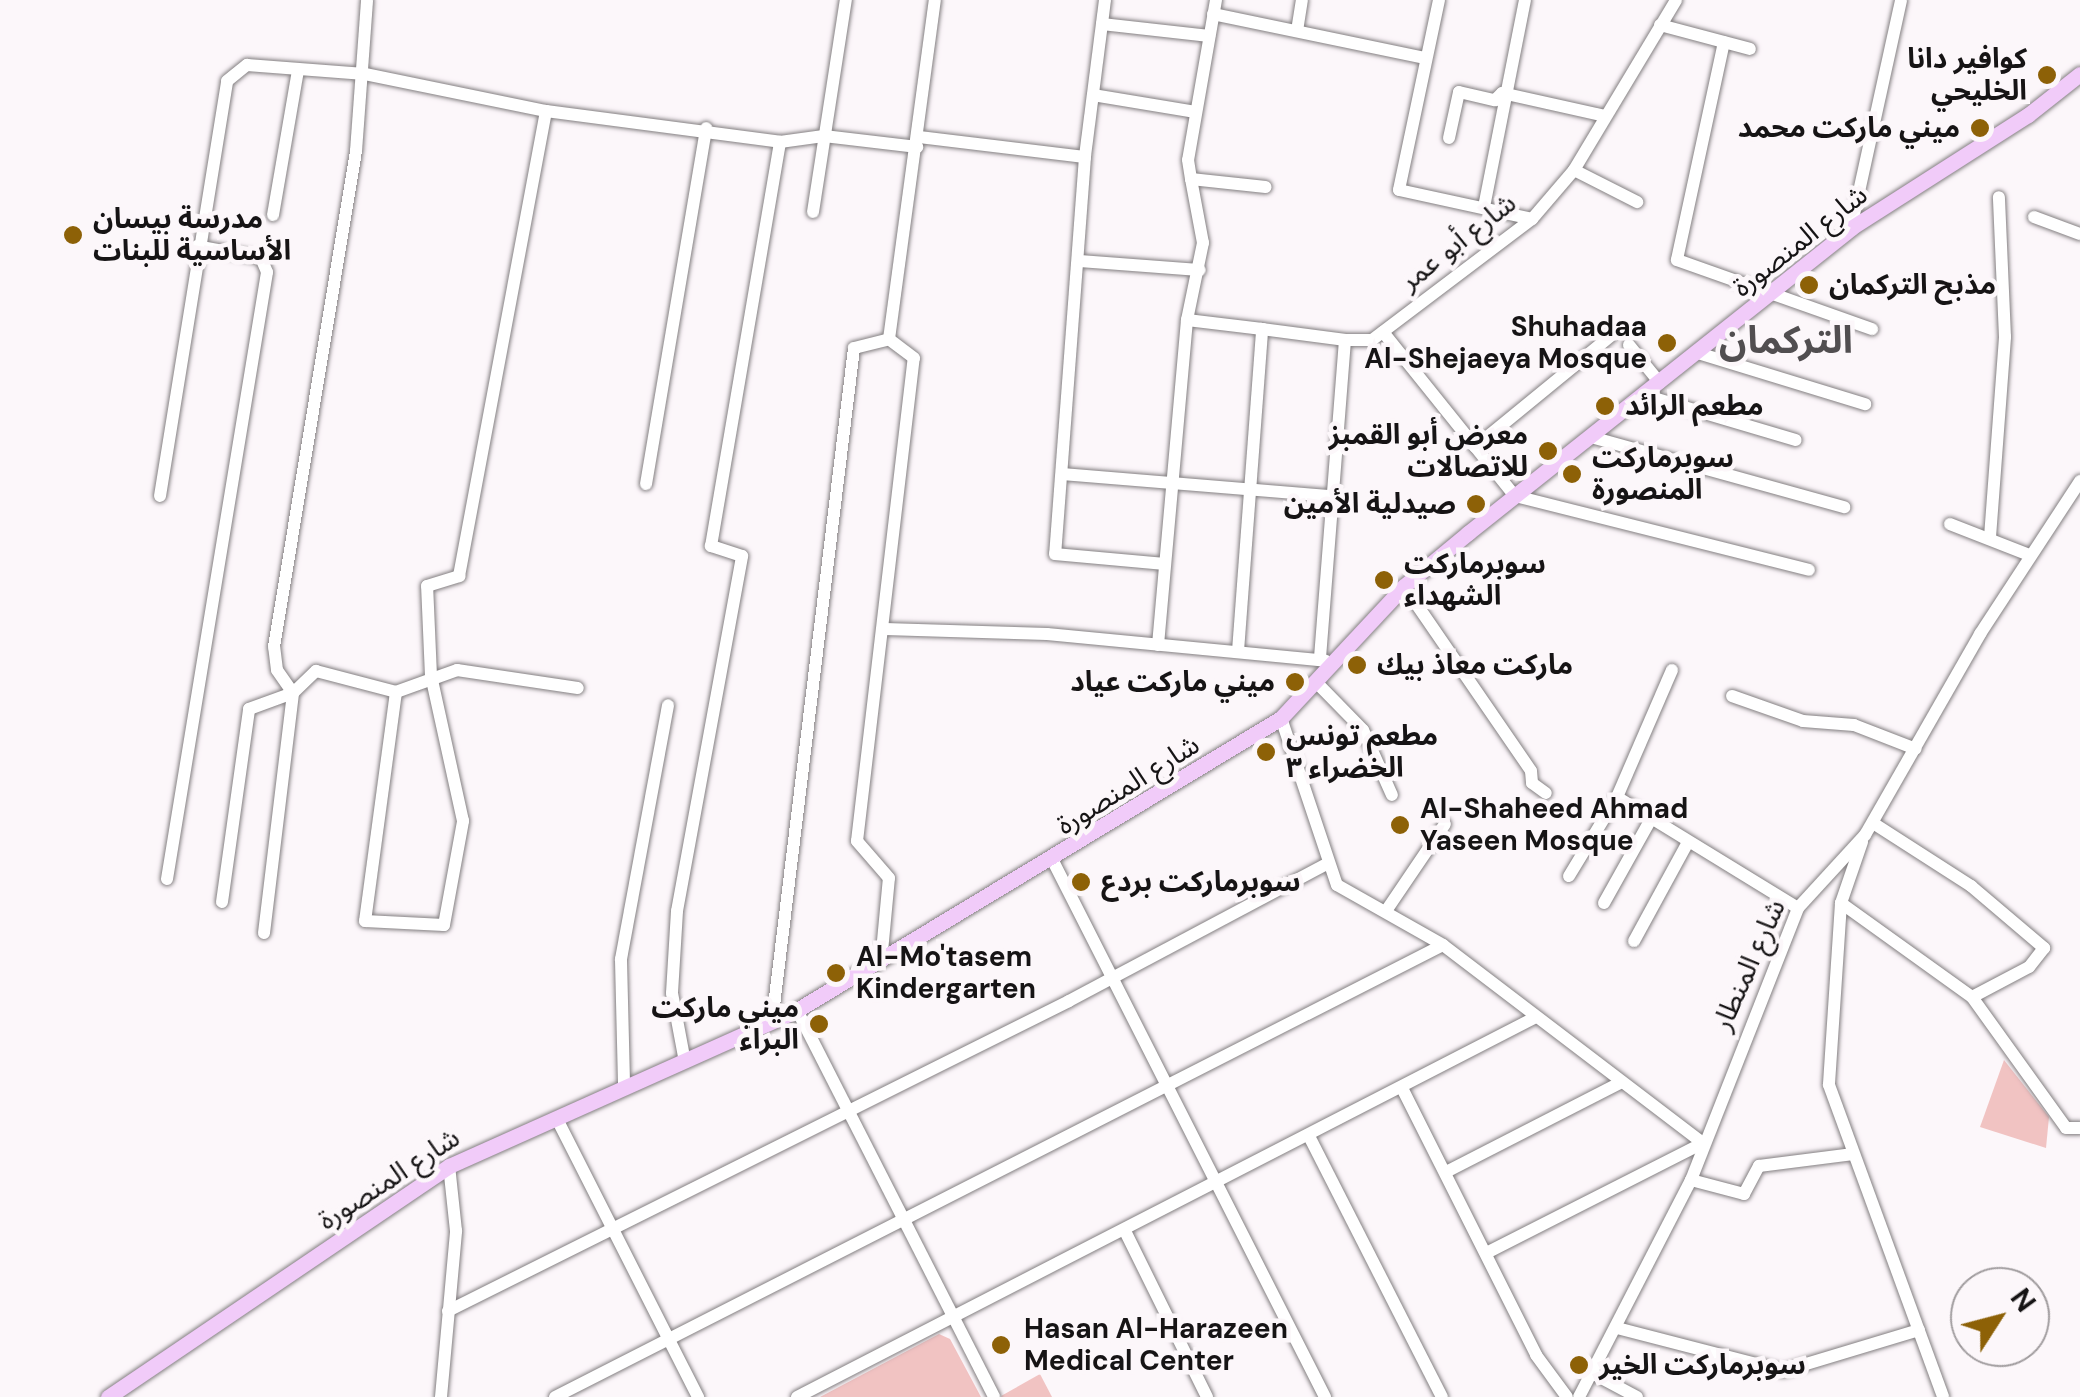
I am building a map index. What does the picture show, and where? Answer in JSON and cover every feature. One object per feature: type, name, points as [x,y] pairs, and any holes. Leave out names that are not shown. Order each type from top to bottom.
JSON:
[{"type":"main road","name":"شارع المنصورة","points":[[108,1397],[449,1166],[624,1083],[685,1062],[797,1010],[1053,861],[1282,718],[1316,682],[1326,661],[1404,586],[1515,496],[1647,396],[1850,228],[2028,115],[2080,74]]},
{"type":"street","points":[[264,933],[294,693],[277,670],[274,648],[366,74],[368,0]]},
{"type":"street","points":[[813,212],[846,0]]},
{"type":"street","points":[[889,339],[936,0]]},
{"type":"street","points":[[1106,0],[1085,157],[1055,554],[1165,564]]},
{"type":"street","points":[[1297,31],[1302,0]]},
{"type":"street","points":[[1440,0],[1399,190],[1532,219]]},
{"type":"street","points":[[1484,207],[1502,93],[1524,2],[1508,0]]},
{"type":"street","name":"شارع أبو عمر","points":[[1187,320],[1372,340],[1532,219],[1574,170],[1676,0]]},
{"type":"street","points":[[1850,228],[1902,0]]},
{"type":"street","points":[[1158,645],[1187,320],[1200,270],[1202,217],[1191,179],[1196,112],[1215,7],[1297,31],[1426,58]]},
{"type":"street","points":[[1102,24],[1208,36]]},
{"type":"street","points":[[1660,25],[1750,49]]},
{"type":"street","points":[[1724,42],[1677,260],[1768,296],[1872,328]]},
{"type":"street","points":[[160,496],[227,81],[248,64],[366,74],[546,111],[706,128],[780,142],[824,136],[1085,157]]},
{"type":"street","points":[[273,215],[298,71]]},
{"type":"street","points":[[1449,138],[1459,92],[1495,100],[1502,93]]},
{"type":"street","points":[[1502,93],[1605,116]]},
{"type":"street","points":[[1093,94],[1196,112]]},
{"type":"street","points":[[396,692],[366,921],[444,925],[463,821],[431,676],[427,586],[459,576],[546,111]]},
{"type":"street","points":[[646,484],[706,128]]},
{"type":"street","points":[[685,1062],[672,994],[676,912],[742,556],[711,546],[780,142]]},
{"type":"street","points":[[1574,170],[1637,202]]},
{"type":"street","points":[[1191,179],[1266,188]]},
{"type":"street","points":[[1990,537],[2005,337],[2000,197]]},
{"type":"street","points":[[2034,217],[2080,234]]},
{"type":"street","points":[[168,879],[267,272],[260,258],[198,246]]},
{"type":"street","points":[[1080,261],[1200,270]]},
{"type":"street","points":[[1238,651],[1262,329]]},
{"type":"street","points":[[1383,332],[1515,496],[1809,570]]},
{"type":"street","points":[[1475,446],[1612,335]]},
{"type":"street","points":[[882,962],[888,878],[857,841],[885,630],[914,358],[889,339]]},
{"type":"street","points":[[772,1022],[854,348],[889,339]]},
{"type":"street","points":[[885,630],[1158,645],[1326,661],[1328,496],[1345,340]]},
{"type":"street","points":[[1629,345],[1660,383]]},
{"type":"street","points":[[1698,353],[1865,404]]},
{"type":"street","points":[[1647,396],[1796,440]]},
{"type":"street","points":[[1591,436],[1844,507]]},
{"type":"street","points":[[1062,474],[1328,496]]},
{"type":"street","name":"شارع المنطار","points":[[1579,1397],[1692,1180],[1798,908],[1869,829],[2029,555],[2079,486]]},
{"type":"street","points":[[1950,524],[2029,555]]},
{"type":"street","points":[[1404,586],[1531,771],[1532,782],[1546,793]]},
{"type":"street","points":[[222,902],[249,709],[294,693],[316,671],[396,692],[431,676],[458,670],[578,688]]},
{"type":"street","points":[[1569,876],[1617,797],[1672,670]]},
{"type":"street","points":[[1316,682],[1362,730],[1392,796]]},
{"type":"street","points":[[1732,696],[1804,721],[1854,724],[1916,749]]},
{"type":"street","points":[[624,1083],[621,959],[668,705]]},
{"type":"street","points":[[1282,718],[1325,865],[1337,884],[1443,945],[1703,1144],[1488,1252]]},
{"type":"street","points":[[1617,797],[1798,908]]},
{"type":"street","points":[[1604,904],[1651,819]]},
{"type":"street","points":[[1386,912],[1445,824]]},
{"type":"street","points":[[1942,1397],[1828,1086],[1841,903],[1869,829],[1971,886],[2044,948],[2043,958],[1972,997]]},
{"type":"street","points":[[1634,940],[1688,842]]},
{"type":"street","points":[[1053,861],[1325,1397]]},
{"type":"street","points":[[448,1311],[1113,977],[1325,865]]},
{"type":"street","points":[[1841,903],[1972,997],[2066,1128],[2080,1128]]},
{"type":"street","points":[[556,1397],[1443,945]]},
{"type":"street","points":[[797,1010],[994,1397]]},
{"type":"street","points":[[797,1397],[1536,1017]]},
{"type":"street","points":[[1446,1172],[1620,1083]]},
{"type":"street","points":[[1402,1088],[1488,1252],[1536,1356],[1567,1397]]},
{"type":"street","points":[[557,1118],[698,1397]]},
{"type":"street","points":[[1309,1136],[1442,1397]]},
{"type":"street","points":[[1692,1180],[1744,1194],[1759,1166],[1853,1154]]},
{"type":"street","points":[[441,1397],[456,1231],[449,1166]]},
{"type":"street","points":[[1125,1231],[1207,1397]]},
{"type":"street","points":[[1617,1328],[1783,1371],[1920,1330]]},
{"type":"street","points":[[1592,1373],[1637,1397]]},
{"type":"shaded area","points":[[2004,1060],[2049,1117],[2046,1148],[1980,1127]]},
{"type":"shaded area","points":[[939,1334],[950,1339],[981,1397],[820,1397]]},
{"type":"shaded area","points":[[1040,1374],[1052,1397],[1001,1396]]},
{"type":"place","name":"كوافير دانا الخليحي","points":[[2047,75]]},
{"type":"place","name":"ميني ماركت محمد","points":[[1980,128]]},
{"type":"place","name":"مدرسة بيسان الأساسية للبنات","points":[[73,235]]},
{"type":"place","name":"مذبح التركمان","points":[[1809,285]]},
{"type":"place","name":"Shuhadaa Al-Shejaeya Mosque","points":[[1667,343]]},
{"type":"place","name":"مطعم الرائد","points":[[1605,406]]},
{"type":"place","name":"معرض أبو القمبز للاتصالات","points":[[1548,451]]},
{"type":"place","name":"سوبرماركت المنصورة","points":[[1572,474]]},
{"type":"place","name":"صيدلية الأمين","points":[[1476,504]]},
{"type":"place","name":"سوبرماركت الشهداء","points":[[1384,580]]},
{"type":"place","name":"ماركت معاذ بيك","points":[[1357,665]]},
{"type":"place","name":"ميني ماركت عياد","points":[[1295,682]]},
{"type":"place","name":"مطعم تونس الخضراء ٣","points":[[1266,752]]},
{"type":"place","name":"Al-Shaheed Ahmad Yaseen Mosque","points":[[1400,825]]},
{"type":"place","name":"سوبرماركت بردع","points":[[1081,882]]},
{"type":"place","name":"Al-Mo'tasem Kindergarten","points":[[836,973]]},
{"type":"place","name":"ميني ماركت البراء","points":[[819,1024]]},
{"type":"place","name":"Hasan Al-Harazeen Medical Center","points":[[1001,1345]]},
{"type":"place","name":"سوبرماركت الخير","points":[[1579,1365]]},
{"type":"district","name":"التركمان","points":[[1786,341]]}]
